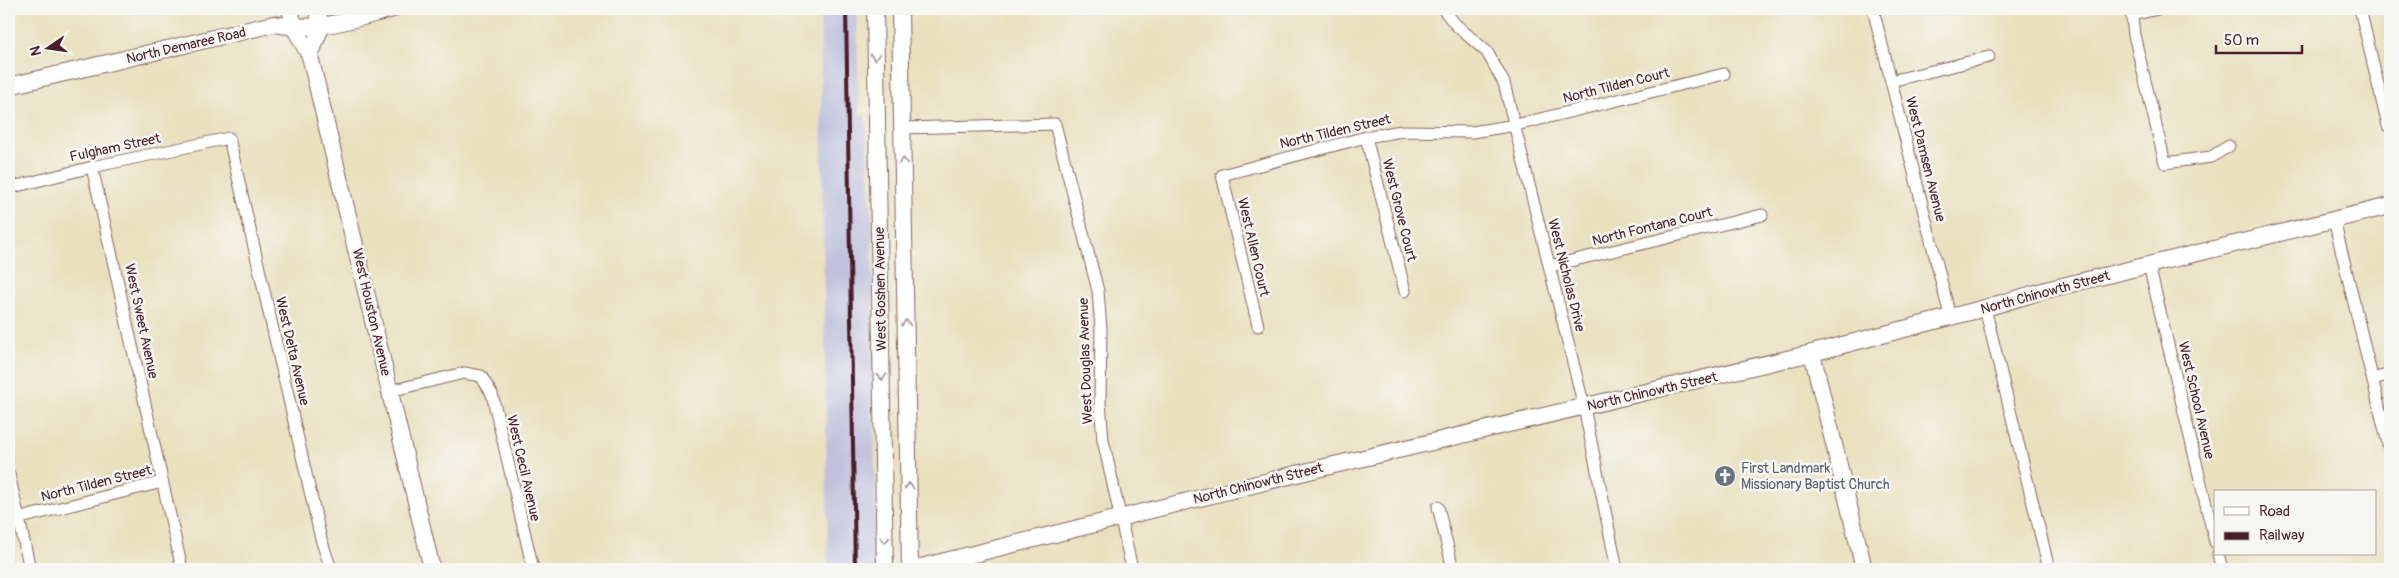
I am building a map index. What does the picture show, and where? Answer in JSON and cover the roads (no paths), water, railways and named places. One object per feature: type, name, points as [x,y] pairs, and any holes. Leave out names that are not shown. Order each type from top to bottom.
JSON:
[{"type":"street","points":[[310,56],[321,27],[317,9]]},
{"type":"street","name":"North Demaree Road","points":[[9,86],[274,24],[295,29],[321,27],[393,9]]},
{"type":"street","name":"West Goshen Avenue","points":[[874,9],[886,569]]},
{"type":"street","name":"West Goshen Avenue","points":[[900,9],[911,569]]},
{"type":"street","name":"West Nicholas Drive","points":[[1443,9],[1456,25],[1487,52],[1504,83],[1516,125],[1584,408],[1618,569]]},
{"type":"street","name":"West Damsen Avenue","points":[[1873,9],[1950,316]]},
{"type":"street","points":[[2158,9],[2132,12],[2134,35],[2165,163],[2210,156],[2229,146]]},
{"type":"street","points":[[2360,9],[2388,126]]},
{"type":"street","points":[[274,24],[293,10]]},
{"type":"street","name":"West Houston Avenue","points":[[293,10],[295,29],[310,56],[432,569]]},
{"type":"street","points":[[1891,81],[1989,57]]},
{"type":"street","name":"North Tilden Court","points":[[1516,125],[1724,74]]},
{"type":"street","name":"West Douglas Avenue","points":[[903,128],[1056,124],[1098,290],[1101,329],[1100,402],[1103,440],[1132,569]]},
{"type":"street","name":"North Tilden Street","points":[[1222,175],[1366,137],[1402,131],[1472,132],[1516,125]]},
{"type":"street","name":"West Grove Court","points":[[1366,137],[1406,291]]},
{"type":"street","name":"Fulgham Street","points":[[9,188],[92,167],[229,138]]},
{"type":"street","name":"West Delta Avenue","points":[[229,138],[321,539],[331,569]]},
{"type":"street","name":"West Sweet Avenue","points":[[92,167],[182,569]]},
{"type":"street","name":"West Allen Court","points":[[1222,175],[1258,326]]},
{"type":"street","name":"North Chinowth Street","points":[[911,569],[1121,516],[1812,353],[1985,308],[2046,290],[2390,206]]},
{"type":"street","name":"North Fontana Court","points":[[1550,266],[1762,215]]},
{"type":"street","points":[[2334,220],[2390,452]]},
{"type":"street","name":"West School Avenue","points":[[2149,265],[2214,538]]},
{"type":"street","points":[[1985,308],[2049,569]]},
{"type":"street","points":[[1812,353],[1864,569]]},
{"type":"street","name":"West Cecil Avenue","points":[[390,391],[464,373],[481,376],[492,394],[533,569]]},
{"type":"street","points":[[2373,378],[2390,374]]},
{"type":"street","points":[[9,474],[14,519],[30,569]]},
{"type":"street","name":"North Tilden Street","points":[[14,519],[162,482]]},
{"type":"street","points":[[1438,507],[1453,569]]},
{"type":"street","points":[[2219,556],[2222,569]]},
{"type":"railway","points":[[846,9],[855,569]]},
{"type":"place","name":"First Landmark Missionary Baptist Church","points":[[1725,476]]}]
